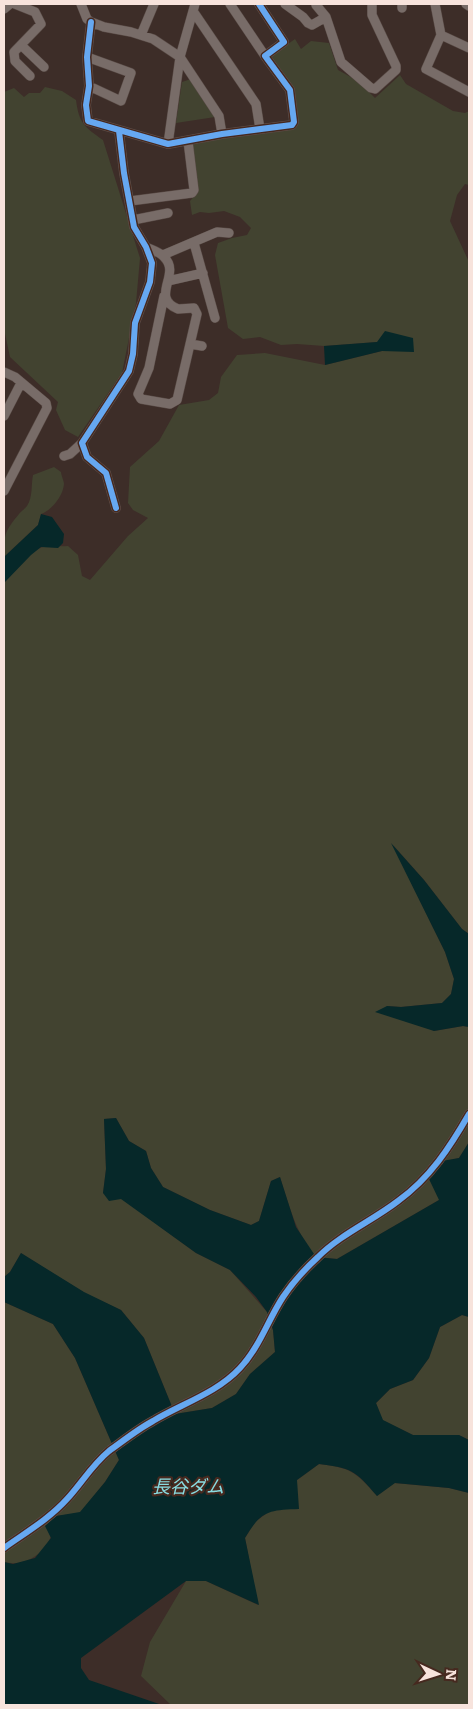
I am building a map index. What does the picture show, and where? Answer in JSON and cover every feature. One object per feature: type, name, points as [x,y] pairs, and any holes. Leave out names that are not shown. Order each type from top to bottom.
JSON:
[{"type":"street","points":[[4,8],[10,4]]},
{"type":"street","points":[[15,4],[35,12],[41,24],[14,52],[15,61],[30,76]]},
{"type":"street","points":[[81,4],[86,19],[91,22],[153,39],[180,57],[219,116],[222,134]]},
{"type":"street","points":[[141,35],[154,4]]},
{"type":"street","points":[[91,22],[87,57],[89,86],[86,105],[88,121],[168,144],[222,134],[292,125],[294,122],[290,90],[230,4]]},
{"type":"street","points":[[259,4],[284,42],[265,56]]},
{"type":"street","points":[[285,4],[312,25],[326,17]]},
{"type":"street","points":[[318,4],[316,5],[326,17],[341,62],[371,88],[375,89],[396,70],[372,15],[372,4]]},
{"type":"street","points":[[435,4],[440,35],[426,69],[469,92]]},
{"type":"street","points":[[194,7],[256,104],[260,129]]},
{"type":"street","points":[[168,144],[180,57],[194,7]]},
{"type":"street","points":[[440,35],[468,45]]},
{"type":"street","points":[[21,45],[44,67]]},
{"type":"street","points":[[87,57],[131,73],[121,101],[89,86]]},
{"type":"street","points":[[64,456],[70,454],[82,443],[129,371],[134,354],[135,322],[150,282],[152,263],[146,247],[134,227],[118,130]]},
{"type":"street","points":[[130,201],[192,193],[194,190],[188,141]]},
{"type":"street","points":[[133,220],[168,213]]},
{"type":"street","points":[[163,255],[217,232],[229,233]]},
{"type":"street","points":[[194,243],[215,318]]},
{"type":"street","points":[[146,247],[163,255],[170,267],[149,368],[138,394],[141,399],[170,404],[177,400],[196,310],[191,308],[183,310],[174,308],[166,301],[164,296]]},
{"type":"street","points":[[168,281],[203,273]]},
{"type":"street","points":[[190,344],[202,346]]},
{"type":"street","points":[[4,372],[46,403],[47,408],[6,480],[4,491]]},
{"type":"street","points":[[4,416],[21,383]]},
{"type":"street","points":[[82,443],[87,457],[106,473],[116,508]]},
{"type":"street","points":[[4,1548],[66,1500],[93,1467],[108,1453],[151,1422],[227,1380],[240,1368],[283,1297],[302,1272],[329,1246],[417,1187],[448,1150],[469,1114]]},
{"type":"green space","points":[[295,39],[301,49],[311,41],[329,43],[338,70],[358,81],[375,98],[400,75],[406,84],[453,111],[465,113],[469,111],[469,185],[465,184],[457,195],[450,221],[469,262],[469,934],[462,929],[424,880],[393,845],[445,952],[454,979],[451,994],[442,1003],[401,1007],[387,1006],[434,1031],[463,1026],[469,1027],[469,1142],[459,1158],[442,1162],[439,1200],[337,1259],[316,1257],[309,1248],[298,1229],[280,1177],[271,1181],[259,1221],[251,1225],[210,1210],[163,1187],[151,1168],[146,1151],[129,1141],[116,1118],[104,1119],[106,1169],[103,1193],[121,1198],[196,1253],[230,1270],[267,1312],[273,1330],[275,1352],[250,1374],[236,1394],[212,1408],[175,1414],[144,1338],[121,1310],[84,1293],[21,1253],[10,1272],[4,1277],[4,583],[33,552],[49,546],[68,546],[78,555],[82,576],[90,580],[128,536],[148,518],[133,510],[128,503],[130,467],[159,441],[179,405],[209,400],[218,393],[221,377],[237,355],[265,353],[325,365],[382,351],[414,351],[377,342],[324,346],[281,345],[260,337],[243,339],[228,328],[215,255],[218,243],[247,235],[251,228],[240,217],[224,211],[200,212],[192,215],[190,201],[197,193],[192,143],[295,129],[296,122],[291,85],[271,56]]},
{"type":"green space","points":[[191,79],[215,117],[176,123],[182,82]]},
{"type":"green space","points":[[45,87],[62,91],[76,100],[81,120],[103,140],[140,258],[136,303],[122,373],[78,437],[65,430],[56,410],[58,402],[10,357],[4,329],[4,92],[14,88],[24,97],[29,93],[40,93]]},
{"type":"green space","points":[[54,467],[61,472],[64,483],[59,498],[53,506],[41,514],[38,525],[4,557],[6,534],[14,520],[29,502],[33,475]]},
{"type":"green space","points":[[4,1302],[53,1324],[75,1358],[119,1460],[105,1482],[80,1513],[56,1516],[51,1536],[44,1549],[32,1558],[19,1563],[4,1562]]},
{"type":"green space","points":[[462,1315],[469,1317],[469,1440],[459,1435],[413,1435],[382,1420],[376,1403],[390,1389],[413,1380],[429,1358],[440,1327]]},
{"type":"green space","points":[[319,1464],[338,1467],[352,1472],[377,1496],[394,1483],[449,1488],[469,1493],[469,1705],[171,1705],[141,1676],[150,1642],[186,1581],[206,1581],[258,1605],[245,1538],[255,1522],[271,1510],[297,1480]]},
{"type":"water","points":[[385,331],[413,338],[414,352],[382,351],[325,365],[324,346],[377,342]]},
{"type":"water","points":[[41,514],[52,517],[64,534],[63,543],[58,548],[41,547],[4,583],[4,557],[38,525]]},
{"type":"water","points":[[391,843],[424,880],[462,929],[469,934],[469,1027],[463,1026],[434,1031],[375,1012],[387,1006],[401,1007],[442,1003],[451,994],[454,979],[445,952]]},
{"type":"water","name":"長谷ダム","points":[[116,1118],[129,1141],[146,1151],[151,1168],[163,1187],[210,1210],[251,1225],[259,1221],[271,1181],[280,1177],[296,1227],[316,1257],[337,1259],[439,1200],[429,1179],[442,1161],[459,1158],[469,1142],[469,1317],[462,1315],[440,1327],[429,1358],[413,1380],[390,1389],[376,1403],[383,1420],[413,1435],[459,1435],[469,1440],[469,1493],[449,1488],[395,1483],[377,1496],[352,1472],[338,1467],[319,1464],[297,1480],[299,1509],[273,1511],[266,1514],[256,1522],[245,1538],[259,1605],[206,1581],[186,1581],[81,1658],[81,1668],[89,1680],[162,1705],[4,1705],[4,1562],[13,1564],[35,1558],[51,1538],[45,1526],[56,1516],[80,1512],[105,1482],[119,1460],[75,1358],[53,1324],[4,1302],[4,1277],[10,1272],[21,1253],[84,1292],[121,1310],[144,1338],[175,1414],[212,1408],[236,1394],[250,1374],[275,1352],[273,1330],[267,1312],[256,1297],[230,1270],[196,1253],[121,1199],[109,1201],[103,1193],[106,1169],[104,1119]]},
{"type":"cycle path","points":[[91,22],[87,57],[89,86],[86,105],[88,121],[168,144],[222,134],[292,125],[294,122],[290,90],[265,56],[284,42],[259,4]]},
{"type":"cycle path","points":[[116,508],[106,473],[87,457],[82,443],[129,371],[133,354],[135,323],[150,282],[152,263],[146,247],[134,227],[124,173],[119,131]]},
{"type":"cycle path","points":[[4,1548],[53,1513],[97,1462],[109,1451],[147,1424],[210,1391],[231,1377],[253,1352],[283,1297],[299,1276],[337,1241],[388,1208],[420,1182],[447,1150],[469,1114]]}]
